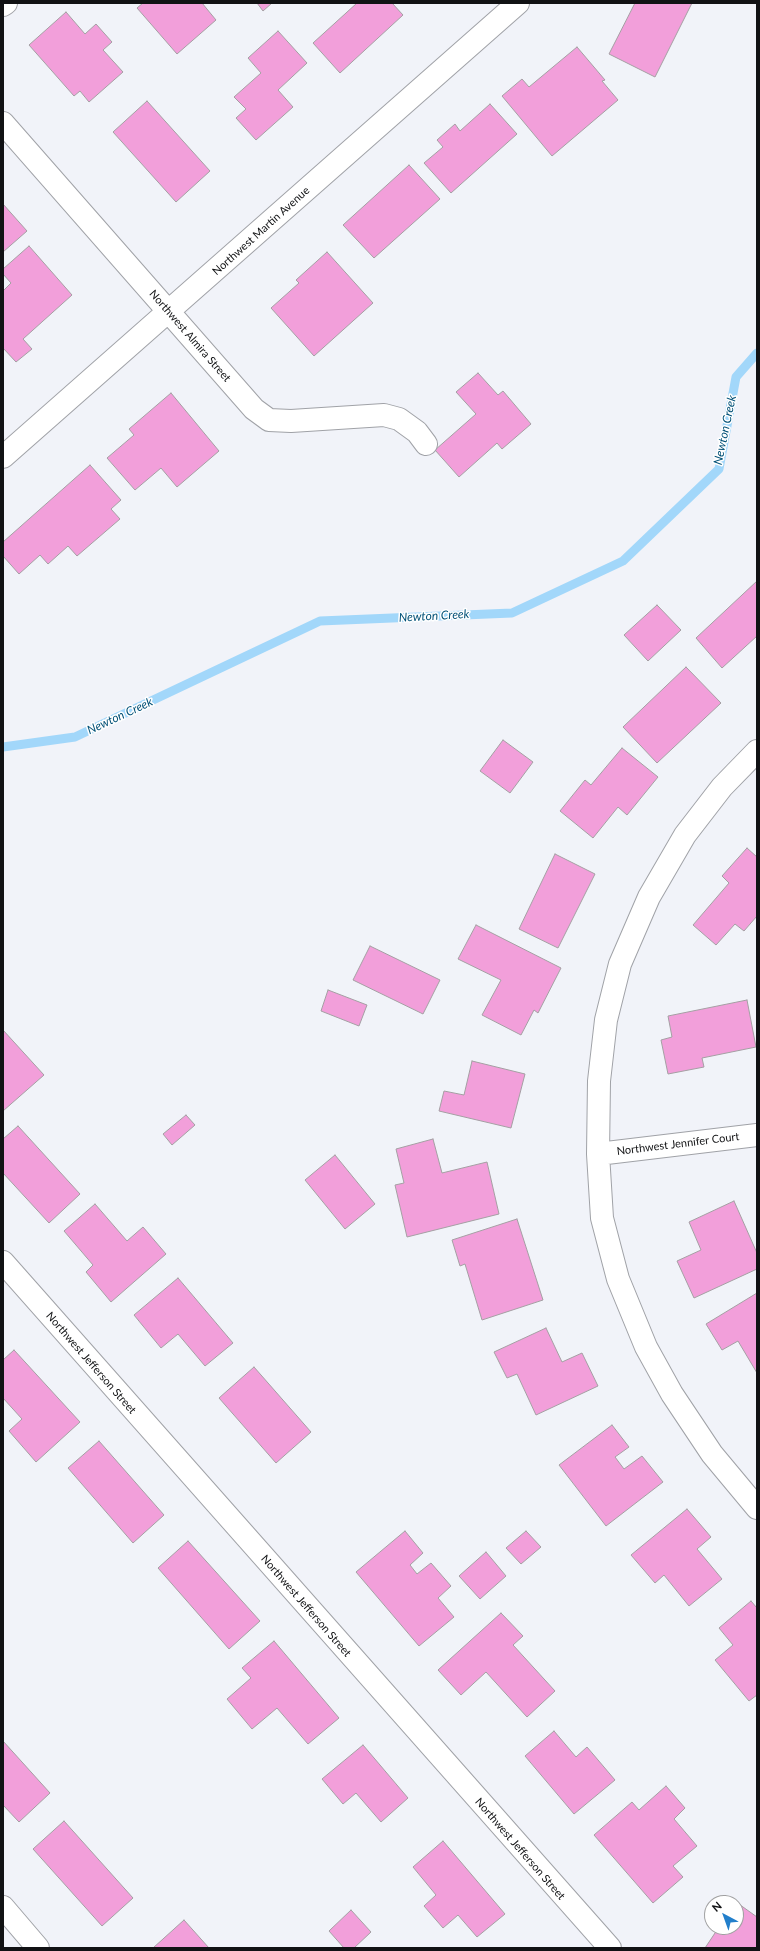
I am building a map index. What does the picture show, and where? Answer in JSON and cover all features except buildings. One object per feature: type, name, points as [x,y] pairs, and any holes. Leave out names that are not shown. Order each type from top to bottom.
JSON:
[{"type":"street","name":"Northwest Martin Avenue","points":[[3,456],[169,312],[518,3]]},
{"type":"street","name":"Northwest Almira Street","points":[[3,123],[254,409],[269,420],[291,421],[384,414],[399,419],[417,432],[426,444]]},
{"type":"street","points":[[757,751],[722,786],[685,835],[649,897],[620,964],[606,1020],[599,1081],[598,1154],[604,1226],[618,1279],[646,1347],[672,1394],[712,1454],[757,1508]]},
{"type":"street","name":"Northwest Jennifer Court","points":[[598,1154],[757,1135]]},
{"type":"street","name":"Northwest Jefferson Street","points":[[3,1262],[610,1948]]},
{"type":"street","points":[[3,1907],[38,1948]]},
{"type":"waterway","name":"Newton Creek","points":[[3,747],[75,737],[320,621],[512,613],[623,561],[719,469],[736,377],[757,353]]}]
